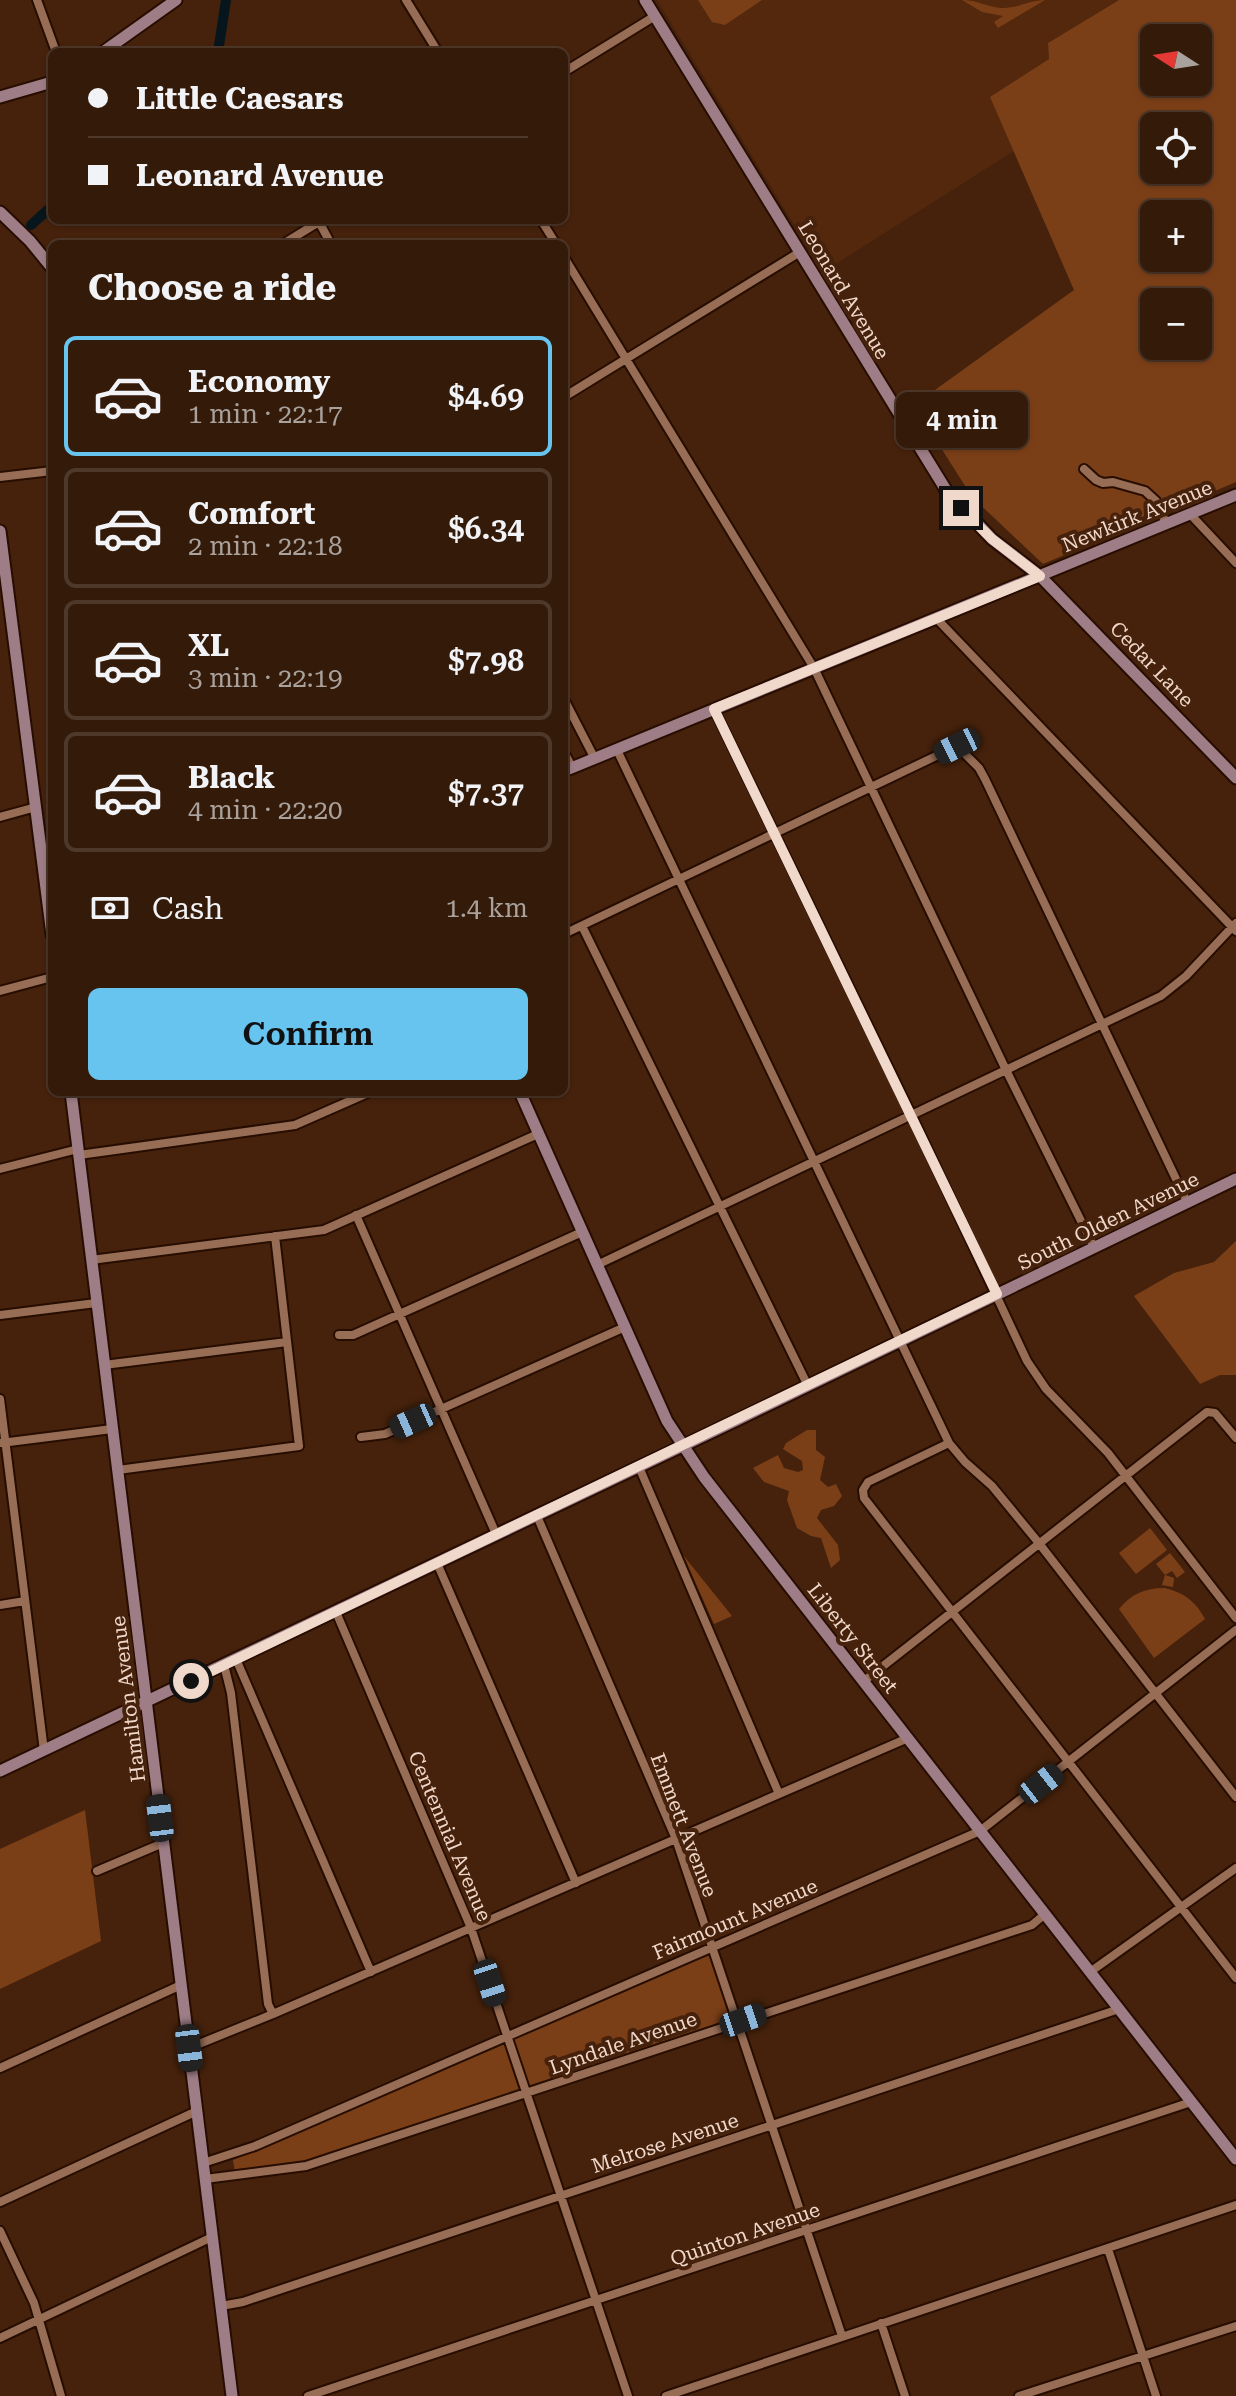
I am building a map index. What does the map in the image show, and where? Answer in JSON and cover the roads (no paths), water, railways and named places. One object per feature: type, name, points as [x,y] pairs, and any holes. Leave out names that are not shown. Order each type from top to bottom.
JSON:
[{"type":"street","points":[[37,0],[55,48]]},
{"type":"street","points":[[109,48],[176,0]]},
{"type":"street","points":[[406,0],[436,48]]},
{"type":"street","name":"Leonard Avenue","points":[[645,0],[946,490],[992,539],[1040,576]]},
{"type":"street","points":[[568,70],[655,16]]},
{"type":"street","points":[[0,97],[48,83]]},
{"type":"street","points":[[0,212],[48,263]]},
{"type":"street","points":[[290,240],[315,224]]},
{"type":"street","points":[[298,235],[300,240]]},
{"type":"street","points":[[568,394],[800,252]]},
{"type":"street","points":[[568,264],[814,668],[1094,1247]]},
{"type":"street","points":[[1084,469],[1103,483],[1113,482],[1145,491],[1156,501],[1166,523]]},
{"type":"street","points":[[0,477],[48,471]]},
{"type":"street","name":"Newkirk Avenue","points":[[568,769],[1236,495]]},
{"type":"street","points":[[1190,514],[1236,563]]},
{"type":"street","points":[[0,531],[5,601],[48,903]]},
{"type":"street","name":"Cedar Lane","points":[[1040,576],[1236,778]]},
{"type":"street","points":[[597,1265],[1102,1026],[1175,986],[1235,927],[936,618]]},
{"type":"street","points":[[568,707],[595,759]]},
{"type":"street","points":[[714,709],[1027,1361],[1037,1376],[1108,1453],[1236,1618]]},
{"type":"street","points":[[568,932],[957,746],[979,768],[985,779],[1187,1202]]},
{"type":"street","points":[[617,750],[949,1443],[992,1486],[1038,1542],[1236,1797]]},
{"type":"street","points":[[0,817],[36,807]]},
{"type":"street","points":[[582,926],[808,1386]]},
{"type":"street","points":[[0,991],[48,978]]},
{"type":"street","name":"Hamilton Avenue","points":[[72,1096],[232,2396]]},
{"type":"street","points":[[0,1169],[79,1152],[295,1125],[361,1096]]},
{"type":"street","name":"Liberty Street","points":[[522,1096],[667,1421],[683,1446],[1236,2159]]},
{"type":"street","points":[[91,1260],[324,1230],[538,1134]]},
{"type":"street","name":"South Olden Avenue","points":[[0,1771],[1236,1179]]},
{"type":"street","points":[[356,1215],[496,1534]]},
{"type":"street","points":[[339,1335],[353,1335],[582,1232]]},
{"type":"street","points":[[118,1470],[299,1446],[275,1236]]},
{"type":"street","points":[[0,1315],[96,1303]]},
{"type":"street","points":[[361,1437],[385,1434],[625,1327]]},
{"type":"street","points":[[104,1365],[287,1342]]},
{"type":"street","points":[[0,1399],[2,1443],[44,1751]]},
{"type":"street","points":[[864,1681],[1204,1414],[1211,1411],[1218,1416],[1236,1438]]},
{"type":"street","points":[[2,1443],[112,1429]]},
{"type":"street","points":[[949,1443],[868,1482],[863,1490],[864,1498],[1236,1978]]},
{"type":"street","points":[[639,1467],[779,1794]]},
{"type":"street","name":"Emmett Avenue","points":[[537,1516],[676,1839],[842,2336]]},
{"type":"street","points":[[437,1563],[576,1883]]},
{"type":"street","points":[[0,1605],[25,1601]]},
{"type":"street","name":"Centennial Avenue","points":[[336,1612],[471,1928],[628,2396]]},
{"type":"street","name":"Fairmount Avenue","points":[[203,2163],[244,2150],[980,1831],[1236,1630]]},
{"type":"street","points":[[236,1659],[371,1972]]},
{"type":"street","points":[[224,1665],[232,1702],[268,2004],[273,2014]]},
{"type":"street","points":[[232,1702],[241,1697],[254,1701]]},
{"type":"street","points":[[189,2048],[908,1738]]},
{"type":"street","points":[[97,1871],[163,1843]]},
{"type":"street","points":[[1090,1972],[1236,1868]]},
{"type":"street","name":"Lyndale Avenue","points":[[205,2179],[306,2166],[1032,1925],[1045,1914]]},
{"type":"street","points":[[0,2068],[181,1985]]},
{"type":"street","name":"Melrose Avenue","points":[[221,2306],[243,2302],[1119,2009]]},
{"type":"street","name":"Quinton Avenue","points":[[308,2396],[1191,2102]]},
{"type":"street","points":[[0,2202],[197,2111]]},
{"type":"street","points":[[666,2396],[1236,2205]]},
{"type":"street","points":[[0,2231],[39,2320],[61,2396]]},
{"type":"street","points":[[0,2338],[212,2237]]},
{"type":"street","points":[[1108,2249],[1156,2396]]},
{"type":"street","points":[[881,2323],[905,2396]]},
{"type":"street","points":[[1019,2396],[1236,2326]]},
{"type":"waterway","points":[[219,48],[226,0]]},
{"type":"waterway","points":[[31,225],[48,210]]}]
